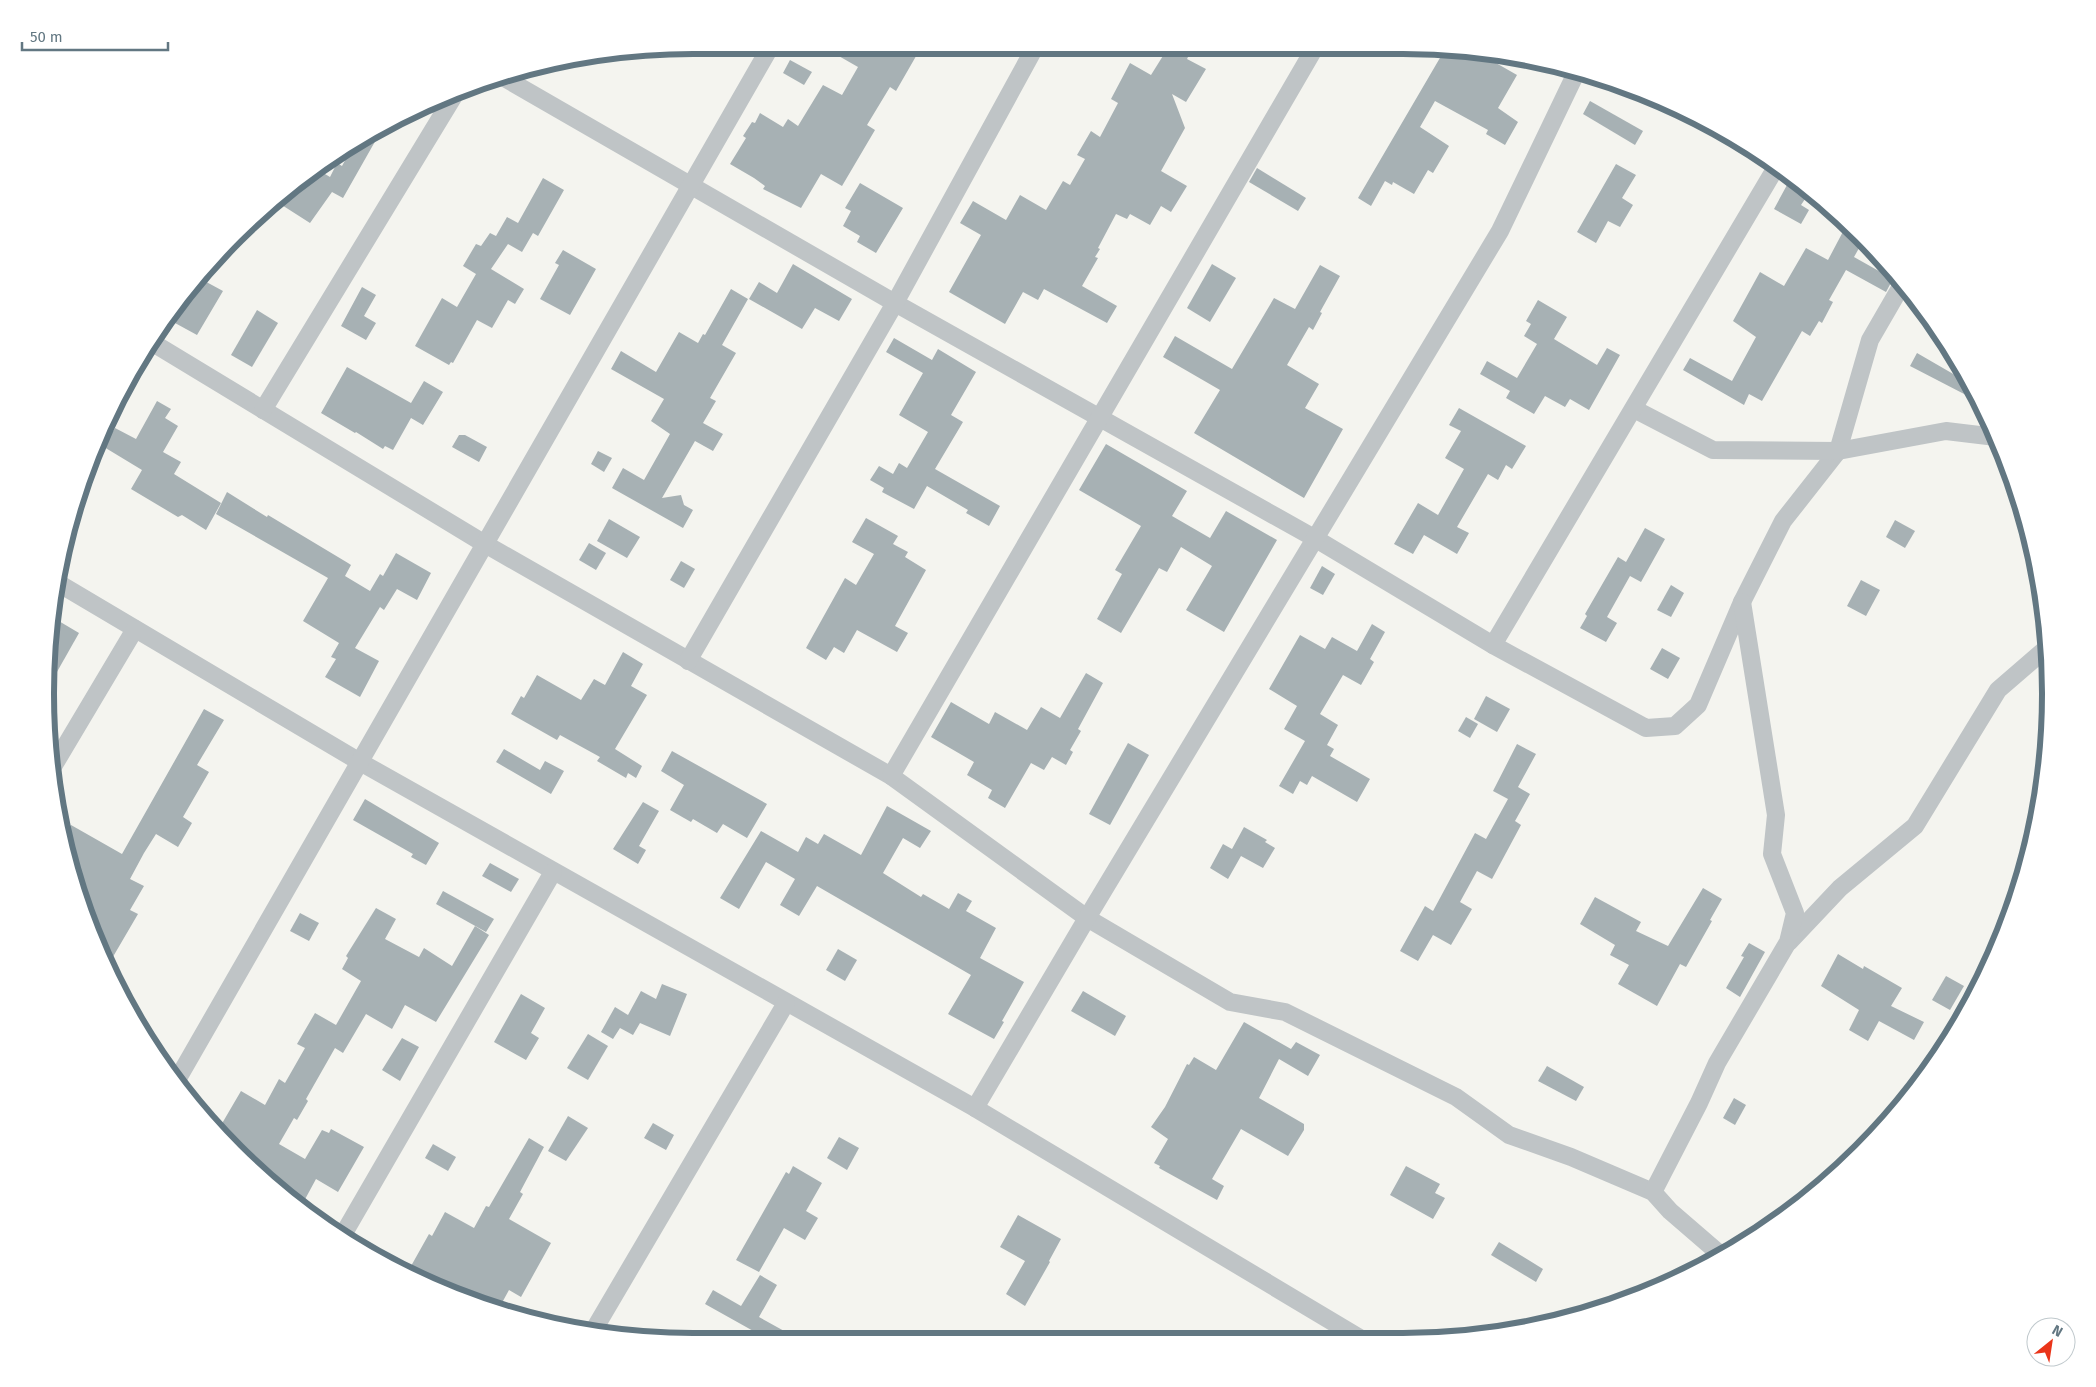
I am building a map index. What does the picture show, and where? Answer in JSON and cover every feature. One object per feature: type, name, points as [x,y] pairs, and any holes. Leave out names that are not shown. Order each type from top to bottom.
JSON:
[{"type":"street","points":[[180,1075],[766,54]]},
{"type":"street","points":[[688,662],[894,303],[1031,54]]},
{"type":"street","points":[[891,776],[1311,54]]},
{"type":"street","points":[[975,1108],[1500,231],[1573,77]]},
{"type":"street","points":[[510,81],[894,303],[1316,539],[1493,645],[1646,728],[1675,726],[1698,705],[1742,602],[1784,521],[1838,451],[1870,340],[1898,290]]},
{"type":"street","points":[[262,410],[450,101]]},
{"type":"street","points":[[1493,645],[1773,173]]},
{"type":"street","points":[[157,346],[485,544],[688,662],[891,776],[1087,918],[1230,1002],[1284,1012],[1456,1097],[1509,1135],[1571,1157],[1653,1192],[1670,1211],[1716,1251]]},
{"type":"street","points":[[1634,409],[1713,450],[1838,451],[1946,431],[1988,436]]},
{"type":"street","points":[[63,586],[360,762],[786,1004],[975,1108],[1351,1333]]},
{"type":"street","points":[[1742,602],[1776,815],[1772,854],[1795,913],[1788,942]]},
{"type":"street","points":[[57,759],[135,629]]},
{"type":"street","points":[[1653,1192],[1699,1103],[1717,1063],[1788,942],[1840,888],[1915,826],[1998,690],[2041,653]]},
{"type":"street","points":[[346,1230],[553,872]]},
{"type":"street","points":[[596,1326],[786,1004]]},
{"type":"building","points":[[835,54],[917,54],[896,91],[890,87],[867,125],[875,130],[842,186],[821,174],[801,208],[763,189],[765,186],[730,164],[746,138],[743,136],[752,122],[755,123],[760,113],[783,127],[788,119],[798,126],[823,85],[842,95],[858,67]]},
{"type":"building","points":[[1164,54],[1190,54],[1187,59],[1206,69],[1186,102],[1172,94],[1185,128],[1161,171],[1187,186],[1171,212],[1161,206],[1150,225],[1130,214],[1127,219],[1116,214],[1098,248],[1100,249],[1095,257],[1098,258],[1082,286],[1117,306],[1107,323],[1044,289],[1038,300],[1023,292],[1005,324],[949,292],[981,235],[960,223],[973,201],[1006,220],[1020,195],[1046,210],[1063,181],[1070,185],[1085,159],[1077,155],[1091,131],[1100,137],[1118,103],[1111,99],[1130,63],[1151,75]]},
{"type":"building","points":[[1442,55],[1490,60],[1517,75],[1498,108],[1518,122],[1505,145],[1486,134],[1488,130],[1435,101],[1420,127],[1449,146],[1433,173],[1428,170],[1414,194],[1393,182],[1392,185],[1385,181],[1371,206],[1358,198]]},
{"type":"building","points":[[790,60],[812,72],[804,85],[783,73]]},
{"type":"building","points":[[1590,101],[1643,131],[1635,145],[1583,114]]},
{"type":"building","points":[[377,137],[343,198],[332,192],[310,223],[282,205],[323,173],[330,177],[337,163],[342,166],[347,156]]},
{"type":"building","points":[[1616,164],[1636,175],[1622,198],[1633,205],[1620,227],[1608,221],[1596,243],[1577,232]]},
{"type":"building","points":[[1257,168],[1306,198],[1298,211],[1249,182]]},
{"type":"building","points":[[543,178],[564,190],[538,236],[533,233],[522,252],[508,244],[491,269],[524,289],[515,304],[508,300],[492,328],[477,320],[453,363],[451,362],[449,365],[415,346],[442,298],[457,307],[476,274],[463,266],[476,244],[481,246],[490,233],[496,236],[507,217],[518,223]]},
{"type":"building","points":[[860,183],[903,208],[876,253],[857,242],[860,236],[843,226],[851,211],[845,208]]},
{"type":"building","points":[[1787,185],[1806,198],[1801,205],[1809,210],[1801,224],[1774,209]]},
{"type":"building","points":[[1844,231],[1860,246],[1854,257],[1885,275],[1891,282],[1886,292],[1846,270],[1829,300],[1833,302],[1822,323],[1819,321],[1810,336],[1802,331],[1762,401],[1749,394],[1744,405],[1683,370],[1690,358],[1732,381],[1756,337],[1733,321],[1760,272],[1784,286],[1806,248],[1828,260]]},
{"type":"building","points":[[563,250],[596,269],[570,315],[540,299],[559,265],[555,263]]},
{"type":"building","points":[[793,264],[852,299],[839,321],[815,308],[802,329],[749,299],[759,282],[777,293]]},
{"type":"building","points":[[1212,264],[1236,278],[1210,322],[1187,308]]},
{"type":"building","points":[[1320,265],[1340,276],[1320,312],[1322,313],[1313,330],[1309,327],[1287,365],[1319,384],[1305,408],[1343,429],[1304,498],[1194,433],[1220,390],[1163,357],[1175,336],[1232,369],[1274,298],[1295,309]]},
{"type":"building","points":[[205,281],[223,291],[197,335],[175,323],[186,304]]},
{"type":"building","points":[[362,287],[376,295],[364,316],[376,323],[366,340],[341,326]]},
{"type":"building","points":[[731,289],[748,299],[722,345],[736,353],[710,398],[716,401],[703,423],[723,434],[713,451],[695,441],[662,498],[681,495],[684,505],[693,510],[683,528],[612,488],[623,468],[644,480],[670,434],[651,421],[664,399],[611,369],[621,351],[656,372],[679,332],[698,343],[703,334],[705,335]]},
{"type":"building","points":[[1538,300],[1567,317],[1554,339],[1597,365],[1607,348],[1620,355],[1589,410],[1570,399],[1565,407],[1545,396],[1534,414],[1506,398],[1510,391],[1480,374],[1487,361],[1517,378],[1537,344],[1524,336],[1531,324],[1526,321]]},
{"type":"building","points":[[257,310],[278,323],[252,367],[231,355]]},
{"type":"building","points":[[894,338],[932,360],[938,349],[976,372],[951,415],[963,422],[935,469],[1000,506],[989,526],[966,513],[968,510],[927,486],[914,509],[882,492],[884,488],[870,480],[879,466],[893,474],[899,463],[907,468],[928,432],[899,415],[923,373],[886,352]]},
{"type":"building","points":[[1917,353],[1955,375],[1956,373],[1967,393],[1966,395],[1910,366]]},
{"type":"building","points":[[347,367],[411,403],[424,381],[443,392],[423,425],[411,418],[393,450],[385,446],[383,449],[321,413]]},
{"type":"building","points":[[157,401],[171,409],[165,418],[178,426],[163,452],[181,462],[174,474],[221,503],[206,530],[182,515],[178,517],[131,489],[142,470],[104,447],[115,428],[136,439]]},
{"type":"building","points":[[1459,408],[1526,446],[1512,469],[1506,465],[1498,480],[1488,474],[1457,527],[1469,533],[1457,554],[1424,535],[1413,554],[1394,544],[1418,503],[1438,515],[1464,469],[1445,458],[1461,431],[1449,425]]},
{"type":"building","points":[[459,435],[465,435],[487,447],[479,462],[452,447]]},
{"type":"building","points":[[1106,444],[1187,491],[1172,516],[1210,538],[1226,511],[1277,540],[1224,632],[1186,610],[1212,566],[1181,547],[1167,572],[1159,568],[1121,633],[1097,619],[1122,574],[1115,570],[1141,526],[1079,490]]},
{"type":"building","points":[[598,451],[612,458],[604,472],[591,464]]},
{"type":"building","points":[[227,492],[351,565],[345,576],[370,591],[380,574],[383,576],[396,553],[431,573],[417,600],[397,589],[384,610],[380,607],[355,648],[379,661],[360,697],[325,677],[336,659],[331,657],[339,643],[303,621],[328,578],[216,514]]},
{"type":"building","points":[[866,518],[898,536],[893,544],[908,552],[905,557],[926,570],[895,626],[908,633],[897,652],[857,630],[844,653],[834,647],[826,660],[806,648],[845,578],[856,585],[874,554],[852,542]]},
{"type":"building","points":[[609,519],[640,537],[627,558],[597,541]]},
{"type":"building","points":[[1895,520],[1915,531],[1905,548],[1886,537]]},
{"type":"building","points":[[1645,528],[1665,539],[1641,582],[1630,576],[1607,617],[1617,623],[1606,642],[1580,628],[1587,616],[1585,614],[1618,557],[1626,562]]},
{"type":"building","points":[[589,543],[606,553],[596,570],[579,560]]},
{"type":"building","points":[[681,561],[695,569],[684,588],[670,580]]},
{"type":"building","points":[[1322,566],[1335,574],[1323,595],[1310,588]]},
{"type":"building","points":[[1861,580],[1880,590],[1866,616],[1847,606]]},
{"type":"building","points":[[1671,585],[1684,593],[1671,617],[1657,610]]},
{"type":"building","points":[[58,621],[79,633],[54,676]]},
{"type":"building","points":[[1372,624],[1385,632],[1370,659],[1374,662],[1361,685],[1343,675],[1320,714],[1338,725],[1327,745],[1334,749],[1330,756],[1370,779],[1357,802],[1312,776],[1307,785],[1300,781],[1293,794],[1279,786],[1305,741],[1284,729],[1297,706],[1269,689],[1300,635],[1325,649],[1332,637],[1357,651]]},
{"type":"building","points":[[1662,648],[1680,658],[1668,679],[1650,669]]},
{"type":"building","points":[[623,652],[643,664],[631,686],[647,695],[615,749],[642,766],[636,778],[628,773],[626,778],[597,761],[600,757],[560,735],[557,740],[511,714],[521,696],[524,698],[537,675],[581,700],[594,679],[605,685]]},
{"type":"building","points":[[1086,673],[1103,683],[1078,729],[1081,731],[1070,750],[1073,752],[1066,765],[1052,757],[1044,770],[1031,763],[1005,808],[988,798],[992,790],[967,775],[974,762],[931,737],[951,702],[989,724],[995,712],[1027,730],[1041,707],[1060,718]]},
{"type":"building","points":[[1486,696],[1510,709],[1497,732],[1474,719]]},
{"type":"building","points":[[204,709],[224,720],[197,765],[209,772],[183,817],[192,823],[178,847],[156,834],[130,879],[144,886],[130,910],[138,914],[112,959],[88,899],[69,829],[71,825],[122,854]]},
{"type":"building","points":[[1466,717],[1478,724],[1470,738],[1458,731]]},
{"type":"building","points":[[1128,743],[1149,755],[1110,825],[1089,814]]},
{"type":"building","points":[[1517,744],[1536,754],[1518,787],[1530,794],[1515,821],[1521,825],[1492,879],[1477,871],[1460,902],[1472,909],[1451,945],[1433,935],[1418,961],[1400,951],[1425,906],[1433,911],[1475,833],[1486,839],[1508,799],[1493,791]]},
{"type":"building","points":[[504,749],[540,770],[545,761],[564,771],[551,794],[496,762]]},
{"type":"building","points":[[672,751],[767,804],[747,838],[723,824],[717,833],[693,819],[691,822],[670,810],[684,785],[661,771]]},
{"type":"building","points":[[365,799],[439,843],[426,865],[411,857],[413,854],[353,820]]},
{"type":"building","points":[[643,802],[659,811],[639,846],[646,850],[638,864],[613,849]]},
{"type":"building","points":[[887,806],[931,831],[920,848],[903,838],[883,873],[921,897],[923,894],[949,909],[958,893],[972,901],[966,911],[996,928],[980,958],[1024,982],[994,1039],[948,1014],[971,975],[817,886],[799,916],[780,905],[795,879],[766,862],[739,909],[720,898],[761,831],[798,852],[806,837],[818,844],[824,834],[861,855]]},
{"type":"building","points":[[1244,827],[1267,840],[1265,842],[1275,848],[1263,868],[1241,856],[1228,879],[1210,868],[1223,844],[1232,849]]},
{"type":"building","points":[[490,863],[519,879],[511,892],[482,876]]},
{"type":"building","points":[[1703,888],[1722,899],[1686,967],[1680,964],[1657,1006],[1618,984],[1629,965],[1610,955],[1615,945],[1580,924],[1595,897],[1641,922],[1636,931],[1668,946]]},
{"type":"building","points":[[443,891],[494,919],[486,932],[436,904]]},
{"type":"building","points":[[376,908],[396,919],[385,939],[419,957],[424,948],[452,966],[475,926],[489,935],[436,1022],[405,1005],[392,1029],[366,1014],[343,1053],[335,1048],[306,1099],[308,1101],[297,1120],[294,1118],[279,1144],[305,1159],[322,1130],[329,1133],[331,1129],[364,1147],[338,1192],[316,1179],[304,1201],[241,1146],[221,1124],[241,1091],[265,1105],[279,1079],[285,1083],[305,1048],[297,1044],[315,1013],[336,1025],[361,981],[342,969],[348,958],[346,956]]},
{"type":"building","points":[[300,913],[319,923],[309,941],[290,931]]},
{"type":"building","points":[[1749,943],[1765,952],[1740,997],[1726,988],[1744,957],[1741,956]]},
{"type":"building","points":[[838,949],[857,960],[845,981],[826,970]]},
{"type":"building","points":[[1838,954],[1863,969],[1864,966],[1902,988],[1891,1006],[1924,1022],[1914,1040],[1879,1021],[1868,1041],[1849,1030],[1859,1010],[1821,986]]},
{"type":"building","points":[[1946,976],[1964,986],[1950,1010],[1932,1000]]},
{"type":"building","points":[[662,984],[687,994],[670,1036],[640,1023],[633,1035],[620,1028],[613,1039],[601,1032],[615,1007],[628,1015],[641,991],[656,999]]},
{"type":"building","points":[[1083,991],[1126,1016],[1115,1036],[1071,1011]]},
{"type":"building","points":[[521,994],[545,1008],[531,1033],[539,1038],[526,1060],[494,1042]]},
{"type":"building","points":[[1244,1022],[1291,1049],[1296,1042],[1320,1055],[1308,1076],[1279,1059],[1259,1098],[1304,1124],[1304,1130],[1288,1156],[1241,1129],[1212,1179],[1224,1186],[1217,1200],[1159,1168],[1160,1166],[1154,1163],[1168,1139],[1151,1127],[1165,1107],[1187,1064],[1189,1065],[1194,1057],[1216,1070]]},
{"type":"building","points":[[588,1034],[608,1046],[588,1080],[567,1068]]},
{"type":"building","points":[[402,1038],[419,1047],[400,1081],[382,1070]]},
{"type":"building","points":[[1547,1066],[1584,1087],[1576,1101],[1538,1081]]},
{"type":"building","points":[[1734,1098],[1746,1105],[1735,1125],[1723,1118]]},
{"type":"building","points":[[568,1116],[588,1128],[566,1161],[548,1151]]},
{"type":"building","points":[[653,1123],[674,1135],[666,1150],[644,1138]]},
{"type":"building","points":[[839,1137],[859,1148],[847,1170],[827,1158]]},
{"type":"building","points":[[529,1138],[544,1147],[520,1192],[523,1194],[509,1219],[551,1243],[521,1297],[509,1290],[502,1303],[449,1285],[411,1267],[429,1234],[432,1236],[445,1212],[474,1228],[486,1206],[489,1207]]},
{"type":"building","points":[[433,1144],[456,1157],[448,1171],[425,1158]]},
{"type":"building","points":[[793,1166],[822,1183],[806,1211],[818,1218],[805,1240],[784,1228],[759,1272],[736,1260],[786,1172],[789,1174]]},
{"type":"building","points":[[1406,1166],[1440,1184],[1435,1193],[1445,1198],[1433,1219],[1390,1195]]},
{"type":"building","points":[[1018,1215],[1061,1239],[1025,1306],[1006,1294],[1025,1261],[1000,1247]]},
{"type":"building","points":[[1499,1242],[1543,1269],[1536,1282],[1491,1255]]},
{"type":"building","points":[[760,1275],[777,1285],[759,1317],[788,1333],[757,1333],[705,1304],[713,1290],[741,1306]]}]
